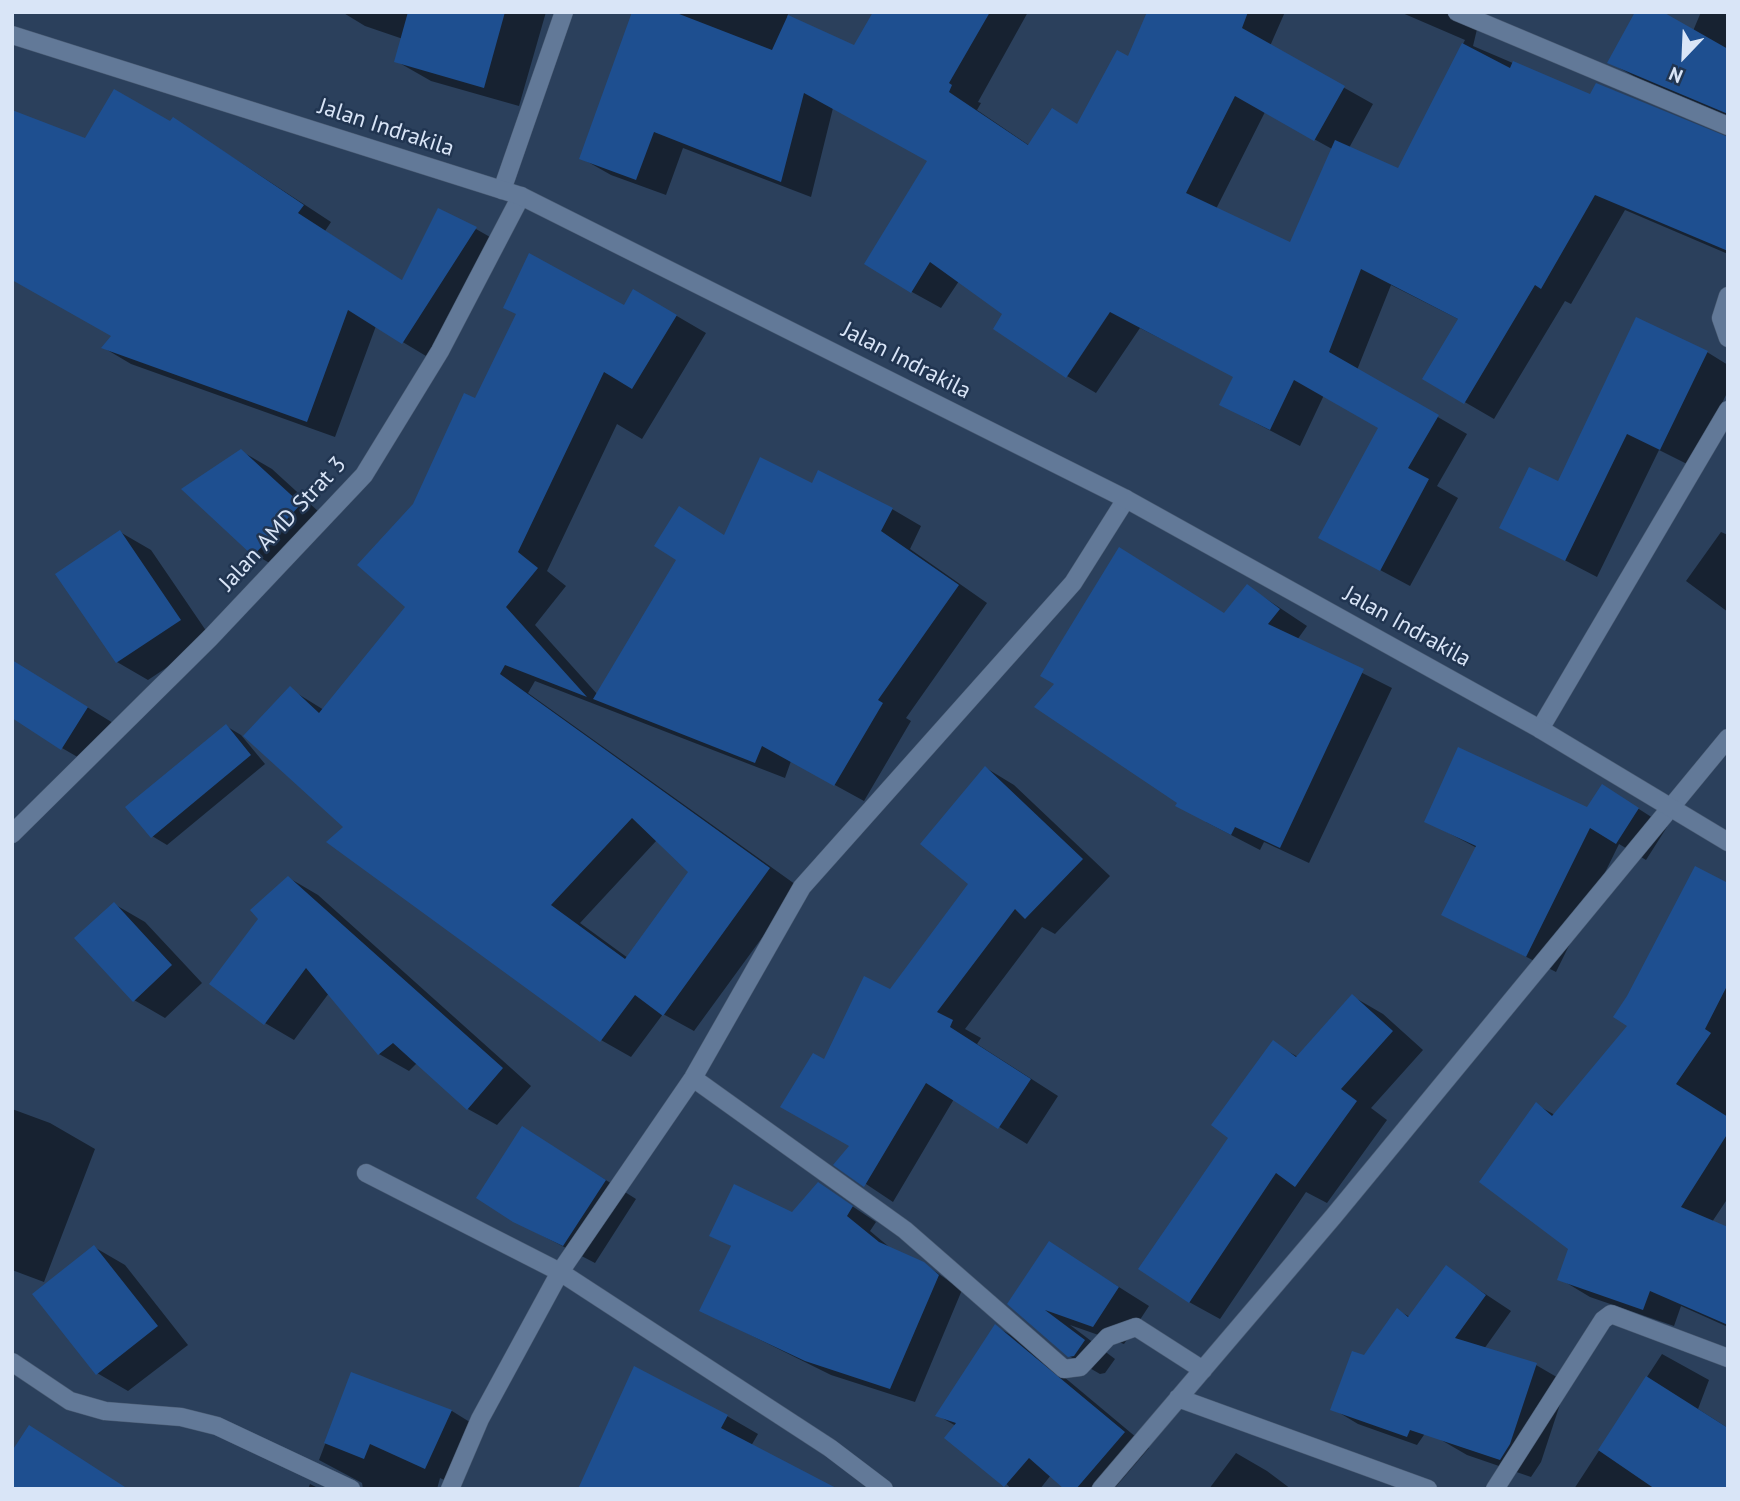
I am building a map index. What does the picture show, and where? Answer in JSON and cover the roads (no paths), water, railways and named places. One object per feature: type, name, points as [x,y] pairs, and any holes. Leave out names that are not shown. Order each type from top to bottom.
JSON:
[{"type":"street","points":[[502,190],[564,12]]},
{"type":"street","points":[[1457,12],[1728,127]]},
{"type":"street","name":"Jalan Indrakila","points":[[12,35],[521,195],[1126,499],[1540,729],[1728,842]]},
{"type":"street","name":"Jalan AMD Strat 3","points":[[12,834],[211,638],[364,475],[440,351],[521,195]]},
{"type":"street","points":[[1728,296],[1721,318],[1728,338]]},
{"type":"street","points":[[1540,729],[1728,410]]},
{"type":"street","points":[[450,1489],[480,1419],[560,1272],[693,1078],[802,887],[1073,583],[1126,499]]},
{"type":"street","points":[[1101,1489],[1342,1206],[1728,738]]},
{"type":"street","points":[[693,1078],[905,1230],[1064,1369],[1080,1367],[1108,1337],[1136,1327],[1203,1370]]},
{"type":"street","points":[[366,1173],[560,1272],[830,1448],[884,1489]]},
{"type":"street","points":[[1495,1489],[1603,1320],[1611,1314],[1728,1358]]},
{"type":"street","points":[[12,1362],[70,1401],[106,1411],[181,1418],[217,1426],[351,1489]]},
{"type":"street","points":[[1178,1398],[1428,1489]]}]
